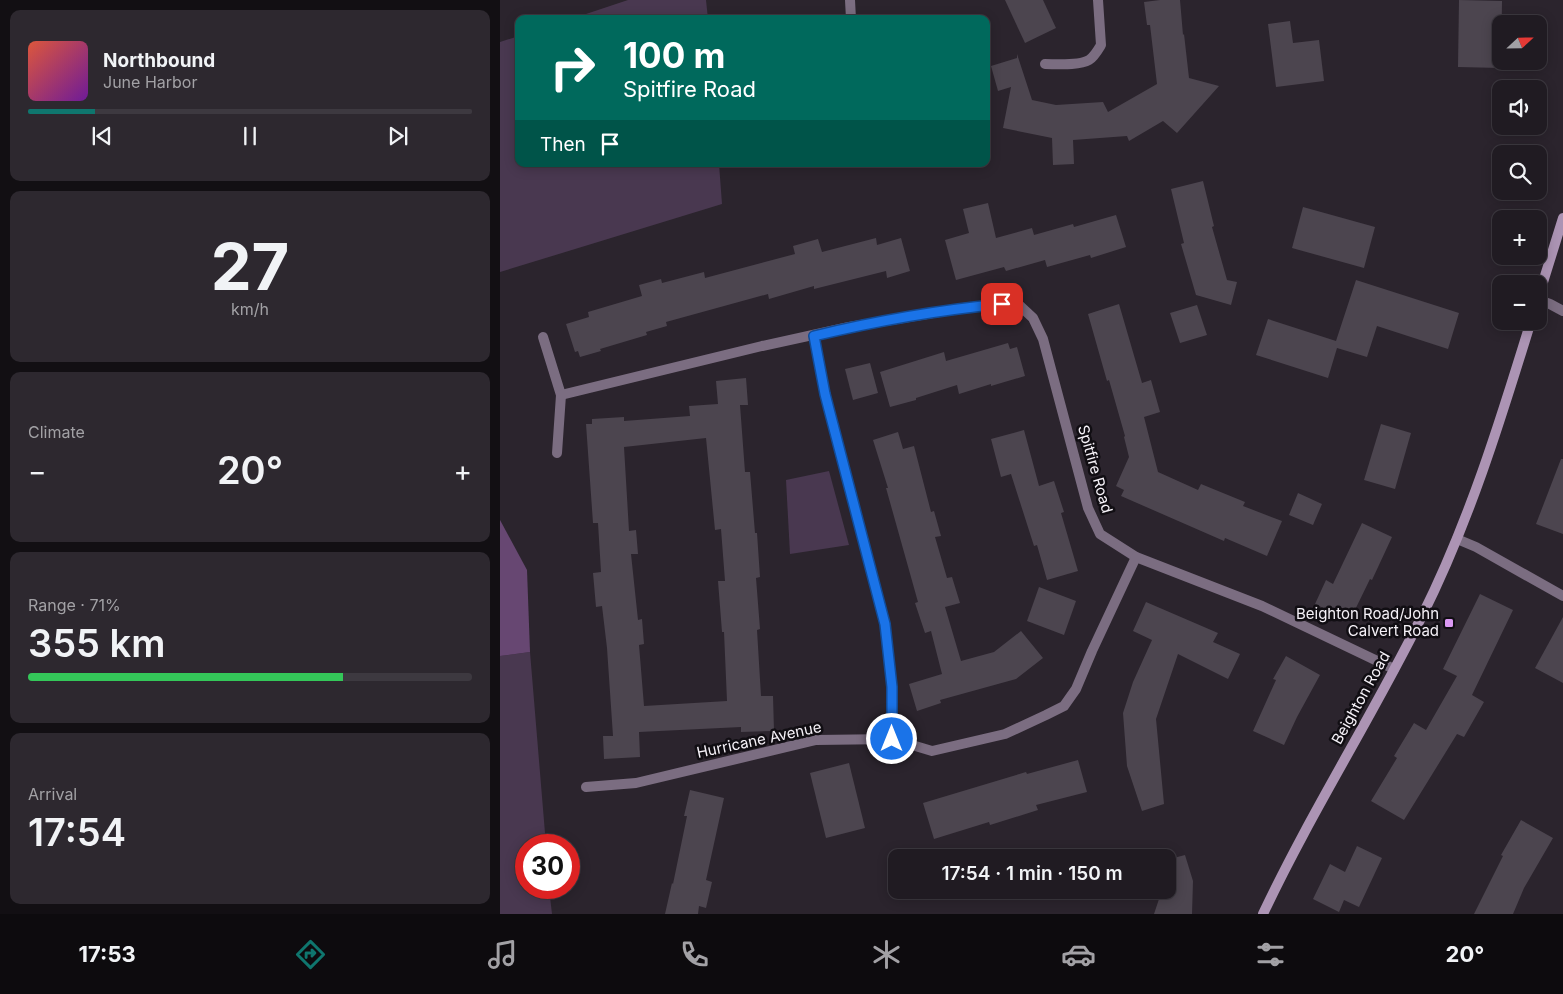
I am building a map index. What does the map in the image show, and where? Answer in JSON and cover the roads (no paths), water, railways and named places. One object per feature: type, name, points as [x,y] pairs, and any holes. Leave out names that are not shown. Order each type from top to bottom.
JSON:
[{"type":"street","points":[[850,0],[852,15]]},
{"type":"street","points":[[1045,64],[1072,64],[1088,61],[1095,54],[1102,45],[1098,0]]},
{"type":"street","points":[[1545,275],[1563,218]]},
{"type":"street","points":[[1547,303],[1563,311]]},
{"type":"street","name":"Spitfire Road","points":[[561,396],[762,346],[849,327],[963,308],[1002,304],[1019,306],[1033,318],[1043,339],[1088,508],[1100,534],[1136,557],[1262,606],[1394,669]]},
{"type":"street","name":"Beighton Road","points":[[1263,914],[1332,780],[1422,617],[1457,539],[1481,479],[1528,330]]},
{"type":"street","points":[[814,336],[825,394],[885,624],[892,687],[892,739]]},
{"type":"street","points":[[543,337],[561,396],[557,454]]},
{"type":"street","points":[[1457,539],[1476,547],[1563,596]]},
{"type":"street","name":"Hurricane Avenue","points":[[586,787],[636,783],[816,740],[892,739],[932,751],[1005,734],[1064,706],[1076,689],[1136,557]]},
{"type":"place","name":"Beighton Road/John Calvert Road","points":[[1449,623]]}]
